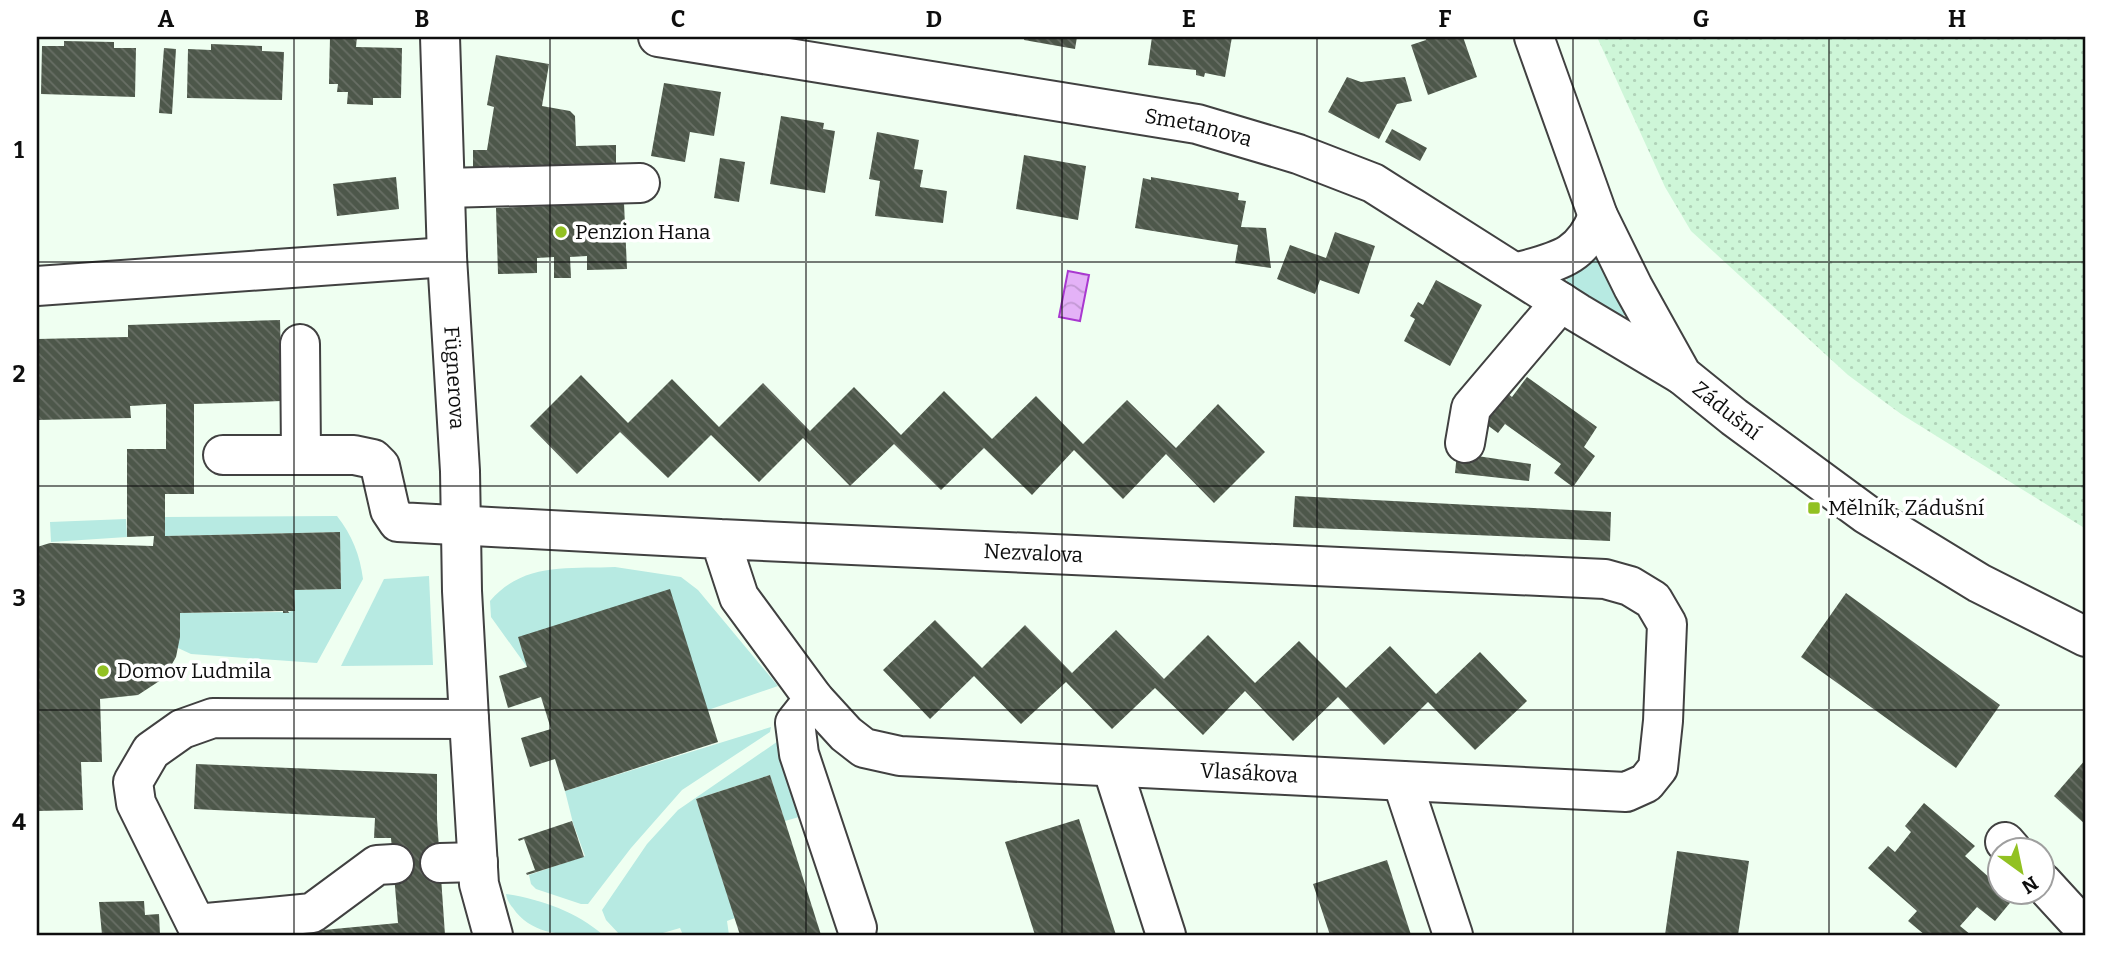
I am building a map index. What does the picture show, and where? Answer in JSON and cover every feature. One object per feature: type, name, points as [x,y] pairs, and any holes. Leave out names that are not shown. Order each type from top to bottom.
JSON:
[{"type":"street","name":"Fügnerova","points":[[440,37],[447,257],[460,471],[469,719],[479,884],[493,935]]},
{"type":"street","name":"Smetanova","points":[[658,37],[1197,124],[1297,154],[1374,183],[1645,355],[1682,375]]},
{"type":"street","name":"Zádušní","points":[[1534,37],[1598,216],[1633,287],[1682,375],[1734,417],[1866,514],[1979,583],[2086,637]]},
{"type":"street","points":[[445,188],[640,183]]},
{"type":"street","points":[[1515,273],[1548,264],[1577,251],[1590,236],[1598,216]]},
{"type":"street","points":[[37,286],[447,257]]},
{"type":"street","points":[[1465,443],[1471,408],[1561,302]]},
{"type":"street","points":[[223,455],[301,454],[300,344]]},
{"type":"street","name":"Nezvalova","points":[[301,454],[373,458],[380,466],[390,510],[398,522],[720,540],[1605,579]]},
{"type":"street","name":"Vlasákova","points":[[720,540],[739,597],[814,698],[846,734],[864,748],[900,756],[1626,792],[1646,783],[1658,768],[1668,643],[1667,624],[1653,600],[1630,586],[1605,579]]},
{"type":"street","points":[[814,698],[795,723],[799,754],[857,928]]},
{"type":"street","points":[[394,864],[377,865],[312,912],[196,924],[136,803],[133,782],[150,751],[182,729],[213,718],[469,719]]},
{"type":"street","points":[[1112,767],[1166,935]]},
{"type":"street","points":[[1402,781],[1454,935]]},
{"type":"street","points":[[440,863],[478,862]]},
{"type":"street","points":[[2056,897],[2086,930]]},
{"type":"green space","points":[[1597,37],[2086,37],[2086,529],[1901,414],[1848,375],[1691,231],[1665,187]]},
{"type":"shaded area","points":[[1594,257],[1603,265],[1626,315],[1615,316],[1566,285],[1567,278]]},
{"type":"shaded area","points":[[337,516],[354,546],[363,579],[317,663],[191,654],[178,648],[180,613],[289,612],[295,610],[294,590],[341,589],[340,532],[165,536],[165,517]]},
{"type":"shaded area","points":[[126,519],[127,537],[51,542],[50,522]]},
{"type":"shaded area","points":[[615,567],[681,577],[698,590],[778,686],[708,710],[518,637],[527,667],[491,617],[490,601],[503,588],[517,580],[548,570]]},
{"type":"shaded area","points":[[429,576],[433,665],[341,666],[384,579]]},
{"type":"shaded area","points":[[771,727],[770,732],[682,790],[631,848],[588,904],[536,889],[531,884],[529,875],[585,856],[565,791]]},
{"type":"shaded area","points":[[784,737],[806,815],[785,821],[770,775],[696,799],[735,918],[727,921],[729,935],[683,935],[680,928],[656,935],[620,935],[606,920],[602,910],[647,844],[678,810]]},
{"type":"shaded area","points":[[506,894],[558,908],[603,935],[542,930],[521,918],[509,903]]},
{"type":"water","points":[[1068,271],[1089,275],[1080,321],[1059,317]]},
{"type":"building","points":[[330,37],[357,37],[356,47],[402,48],[401,98],[373,98],[373,105],[347,104],[348,92],[337,92],[338,84],[329,84]]},
{"type":"building","points":[[1025,37],[1077,37],[1075,49],[1024,40]]},
{"type":"building","points":[[1152,37],[1232,37],[1225,77],[1205,73],[1204,77],[1196,75],[1196,70],[1148,65]]},
{"type":"building","points":[[1425,37],[1463,37],[1477,77],[1428,95],[1411,45],[1426,40]]},
{"type":"building","points":[[64,41],[114,42],[114,48],[136,48],[135,97],[41,94],[42,46],[64,46]]},
{"type":"building","points":[[211,44],[262,46],[262,51],[284,52],[282,100],[187,98],[188,49],[211,50]]},
{"type":"building","points":[[164,48],[176,49],[172,114],[159,113]]},
{"type":"building","points":[[496,55],[549,64],[542,106],[570,111],[575,116],[576,146],[616,145],[616,164],[473,168],[473,150],[487,150],[494,107],[487,105]]},
{"type":"building","points":[[1347,77],[1361,82],[1405,77],[1412,101],[1397,104],[1379,139],[1328,112]]},
{"type":"building","points":[[664,83],[721,92],[714,136],[690,132],[685,162],[651,156]]},
{"type":"building","points":[[781,116],[824,123],[823,129],[835,131],[825,193],[770,184]]},
{"type":"building","points":[[1392,129],[1427,148],[1420,161],[1385,142]]},
{"type":"building","points":[[877,132],[919,140],[914,169],[923,170],[920,187],[947,191],[943,223],[875,216],[880,181],[869,179]]},
{"type":"building","points":[[1024,155],[1086,166],[1078,220],[1016,209]]},
{"type":"building","points":[[720,158],[745,162],[739,202],[714,198]]},
{"type":"building","points":[[396,177],[399,209],[337,216],[333,184]]},
{"type":"building","points":[[1151,177],[1239,193],[1238,200],[1246,201],[1241,227],[1266,228],[1271,268],[1235,263],[1238,245],[1135,228],[1143,178],[1151,180]]},
{"type":"building","name":"Penzion Hana","points":[[624,203],[627,269],[587,270],[587,256],[570,257],[571,278],[554,278],[554,257],[537,258],[537,273],[498,274],[496,208]]},
{"type":"building","points":[[1335,232],[1375,246],[1359,294],[1320,280],[1315,294],[1277,279],[1290,245],[1326,258]]},
{"type":"building","points":[[1436,280],[1482,305],[1450,366],[1404,341],[1415,319],[1410,316],[1418,302],[1423,305]]},
{"type":"building","name":"Domov Ludmila","points":[[280,320],[282,401],[194,404],[194,494],[165,494],[165,536],[340,532],[341,589],[294,590],[295,611],[288,611],[289,613],[180,613],[180,637],[176,657],[164,678],[138,695],[100,699],[102,762],[81,762],[83,810],[37,811],[37,547],[50,543],[153,546],[154,536],[127,537],[127,449],[166,449],[166,404],[130,406],[131,418],[37,420],[37,339],[128,337],[128,325]]},
{"type":"building","points":[[581,375],[628,423],[672,379],[719,427],[763,383],[810,431],[854,387],[901,435],[944,391],[992,439],[1036,396],[1083,444],[1127,400],[1176,448],[1218,404],[1265,452],[1214,503],[1166,454],[1123,499],[1074,450],[1032,495],[984,448],[941,490],[894,444],[850,486],[803,438],[759,482],[711,435],[668,478],[620,432],[577,474],[530,426]]},
{"type":"building","points":[[1527,377],[1597,427],[1584,447],[1595,456],[1573,487],[1554,473],[1561,464],[1505,424],[1498,433],[1479,419],[1501,388],[1512,397]]},
{"type":"building","points":[[1457,453],[1531,464],[1529,481],[1455,473]]},
{"type":"building","points":[[1295,496],[1611,512],[1610,541],[1293,527]]},
{"type":"building","points":[[670,589],[718,742],[565,791],[555,759],[530,767],[521,738],[551,729],[541,697],[508,708],[499,676],[527,667],[518,637]]},
{"type":"building","points":[[1846,593],[2000,705],[1956,768],[1801,657]]},
{"type":"building","points":[[935,620],[982,668],[1025,625],[1072,673],[1116,630],[1164,679],[1208,635],[1255,683],[1299,641],[1346,688],[1390,646],[1436,694],[1480,652],[1527,701],[1475,750],[1428,702],[1384,745],[1338,697],[1293,741],[1245,691],[1203,735],[1155,688],[1112,729],[1066,682],[1021,724],[974,676],[930,719],[883,670]]},
{"type":"building","points":[[2086,759],[2086,825],[2054,796]]},
{"type":"building","points":[[196,764],[437,774],[437,819],[445,935],[291,935],[398,923],[391,838],[374,838],[375,818],[194,809]]},
{"type":"building","points":[[770,775],[821,935],[740,935],[696,799]]},
{"type":"building","points":[[1924,803],[1975,846],[1965,856],[1986,875],[1986,906],[2007,906],[1995,921],[1977,907],[1960,926],[1971,935],[1925,935],[1908,921],[1917,911],[1868,868],[1888,846],[1895,852],[1911,832],[1905,826]]},
{"type":"building","points":[[1079,819],[1116,935],[1035,935],[1005,842]]},
{"type":"building","points":[[572,821],[584,857],[527,875],[526,873],[535,870],[524,839],[518,839]]},
{"type":"building","points":[[1677,851],[1749,861],[1738,935],[1665,935]]},
{"type":"building","points":[[1387,860],[1411,935],[1330,935],[1313,884]]},
{"type":"building","points":[[144,901],[145,915],[159,914],[160,935],[102,935],[99,902]]},
{"type":"place","name":"Penzion Hana","points":[[561,232]]},
{"type":"place","name":"Mělník, Zádušní","points":[[1814,508]]},
{"type":"place","name":"Domov Ludmila","points":[[103,671]]}]
